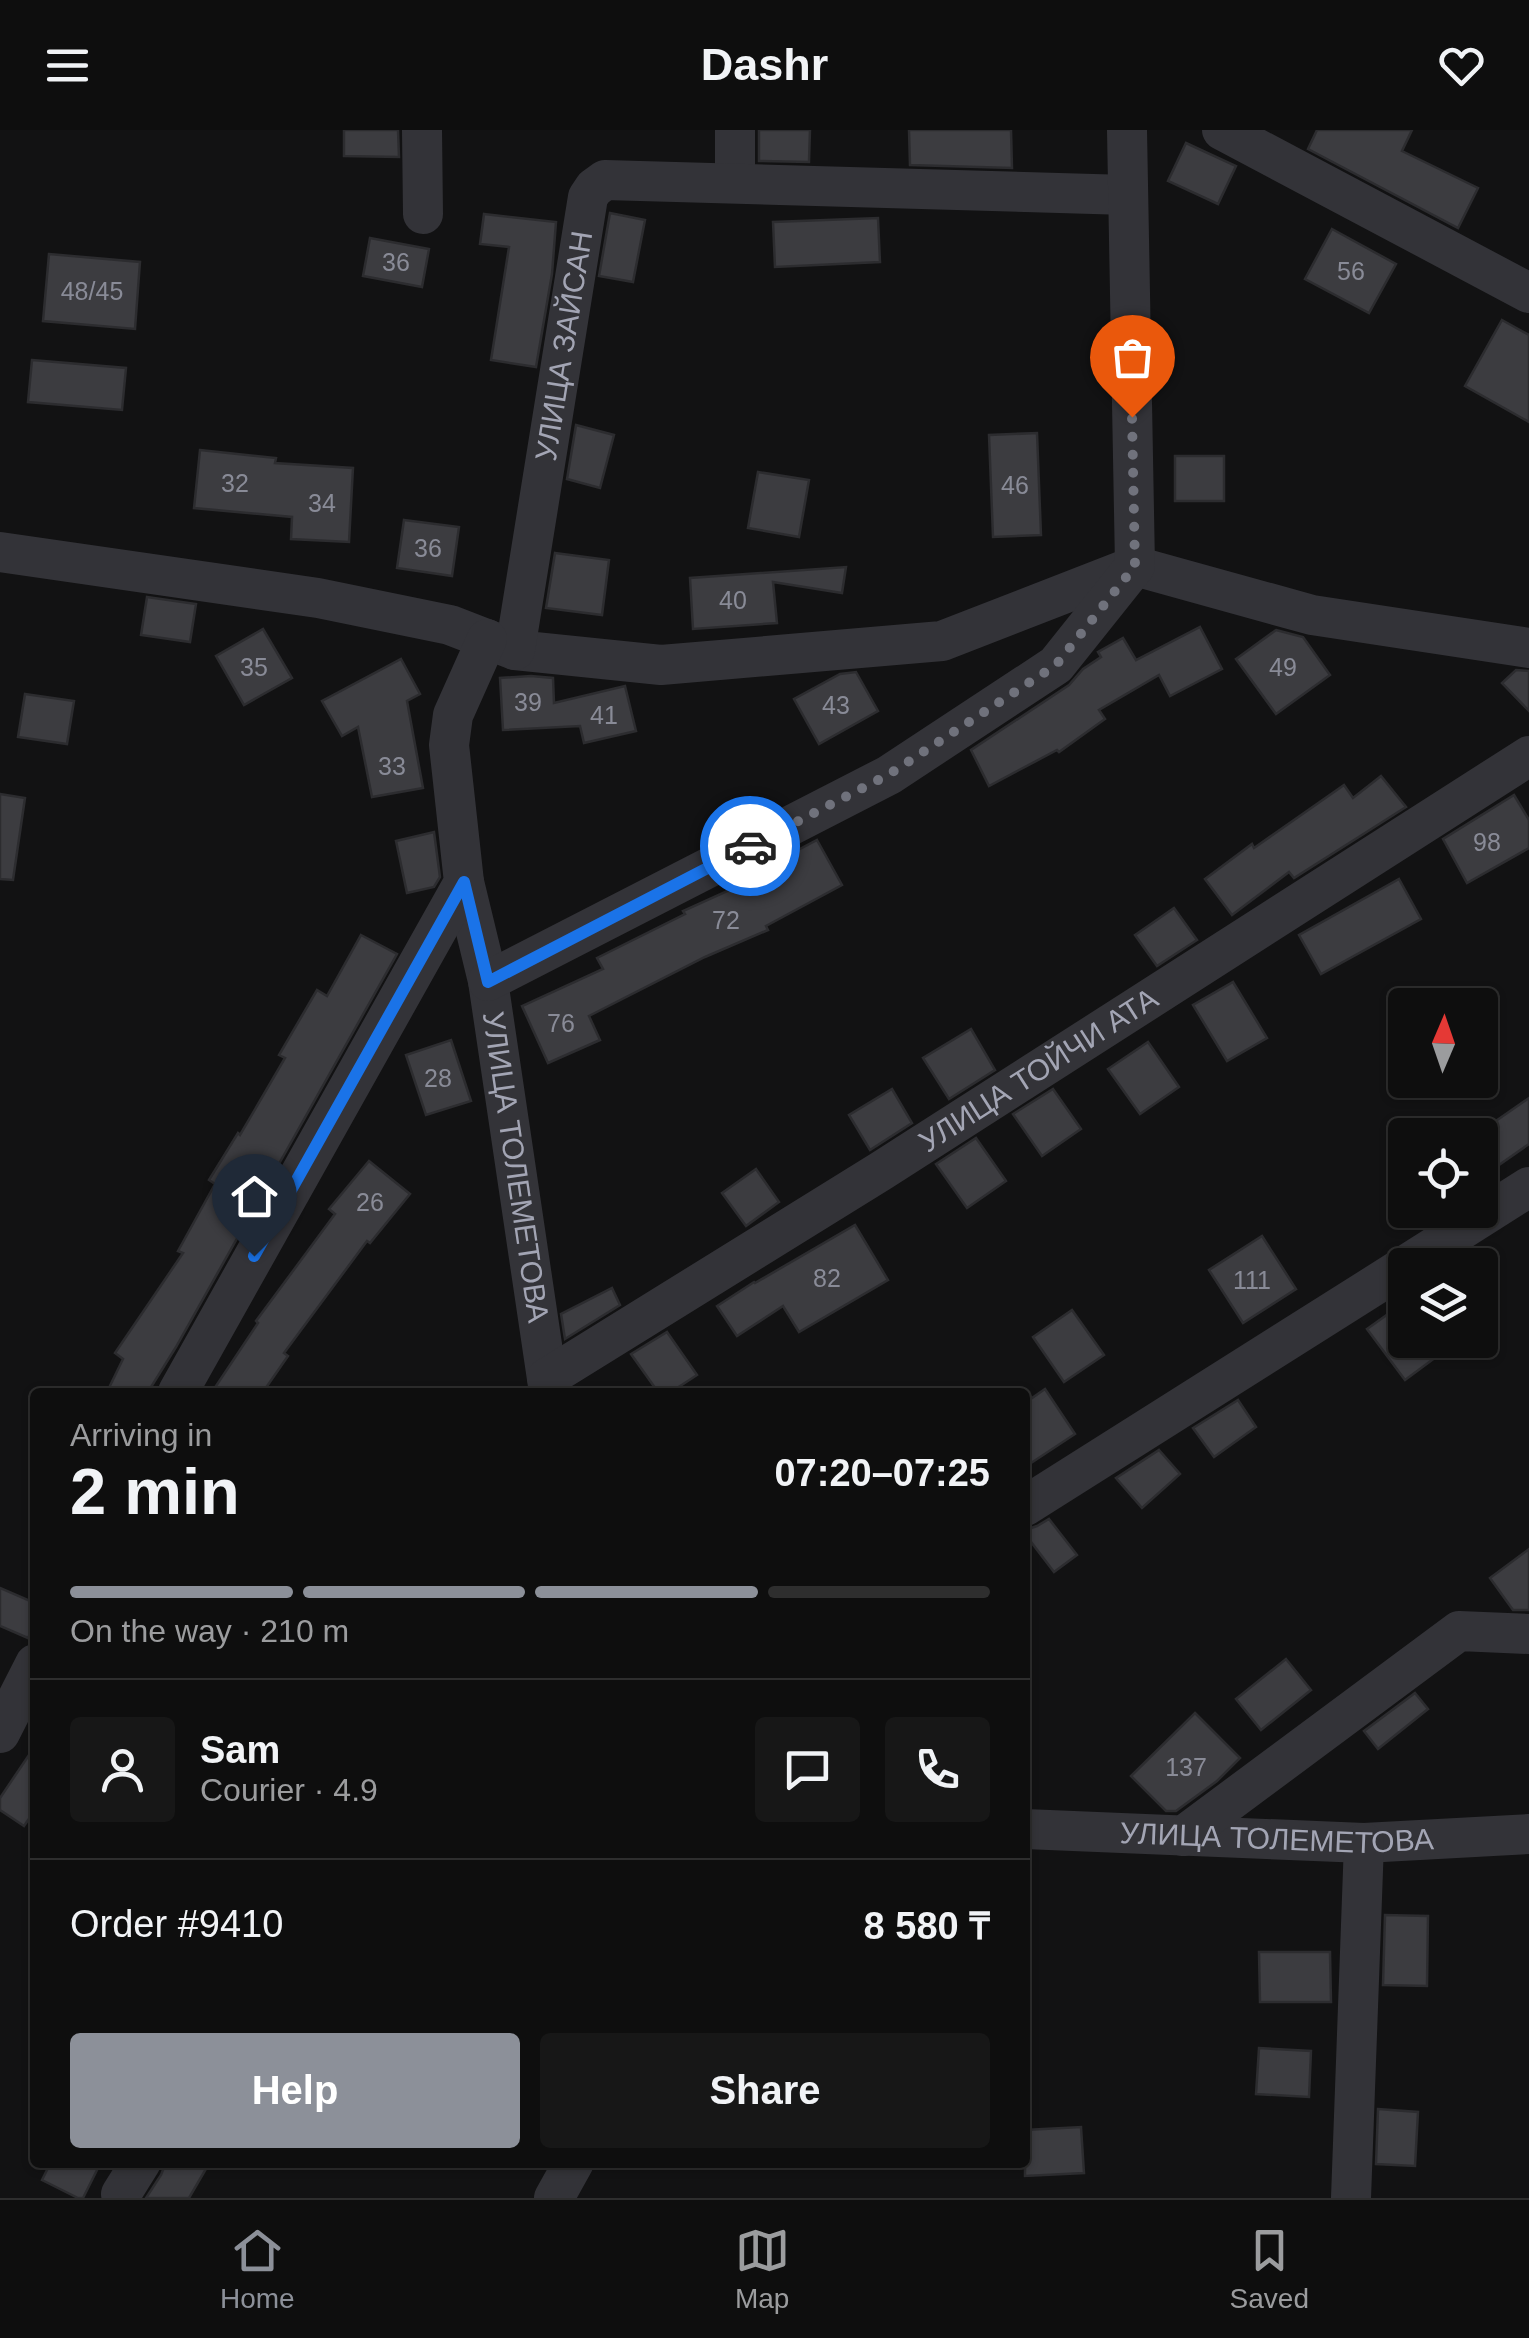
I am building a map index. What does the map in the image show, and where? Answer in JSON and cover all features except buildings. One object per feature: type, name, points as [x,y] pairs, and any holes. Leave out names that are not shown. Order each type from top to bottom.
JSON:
[{"type":"street","points":[[422,130],[423,214]]},
{"type":"street","points":[[735,130],[736,183]]},
{"type":"street","points":[[488,982],[888,775],[1056,665],[1135,566],[1127,130]]},
{"type":"street","points":[[1222,130],[1529,293]]},
{"type":"street","name":"УЛИЦА ЗАЙСАН","points":[[501,645],[588,197],[605,180],[1128,194]]},
{"type":"street","points":[[0,552],[318,598],[450,626],[501,645],[662,666],[942,641],[1135,566],[1312,615],[1529,648]]},
{"type":"street","points":[[180,1388],[464,882],[450,745],[454,715],[501,645]]},
{"type":"street","name":"УЛИЦА ТОЙЧИ АТА","points":[[548,1386],[1529,756]]},
{"type":"street","name":"УЛИЦА ТОЛЕМЕТОВА","points":[[464,882],[488,982],[548,1386]]},
{"type":"street","points":[[1432,1248],[1529,1187]]},
{"type":"street","points":[[1030,1503],[1388,1276]]},
{"type":"street","points":[[1183,1836],[1459,1631],[1529,1634]]},
{"type":"street","points":[[0,1733],[30,1674]]},
{"type":"street","name":"УЛИЦА ТОЛЕМЕТОВА","points":[[1030,1829],[1364,1843],[1529,1834]]},
{"type":"street","points":[[1351,2198],[1364,1843]]},
{"type":"street","points":[[554,2198],[571,2168]]},
{"type":"way so far","points":[[750,846],[888,775],[1056,665],[1135,566],[1132,417]]},
{"type":"route","points":[[254,1256],[464,882],[488,982],[750,846]]}]
